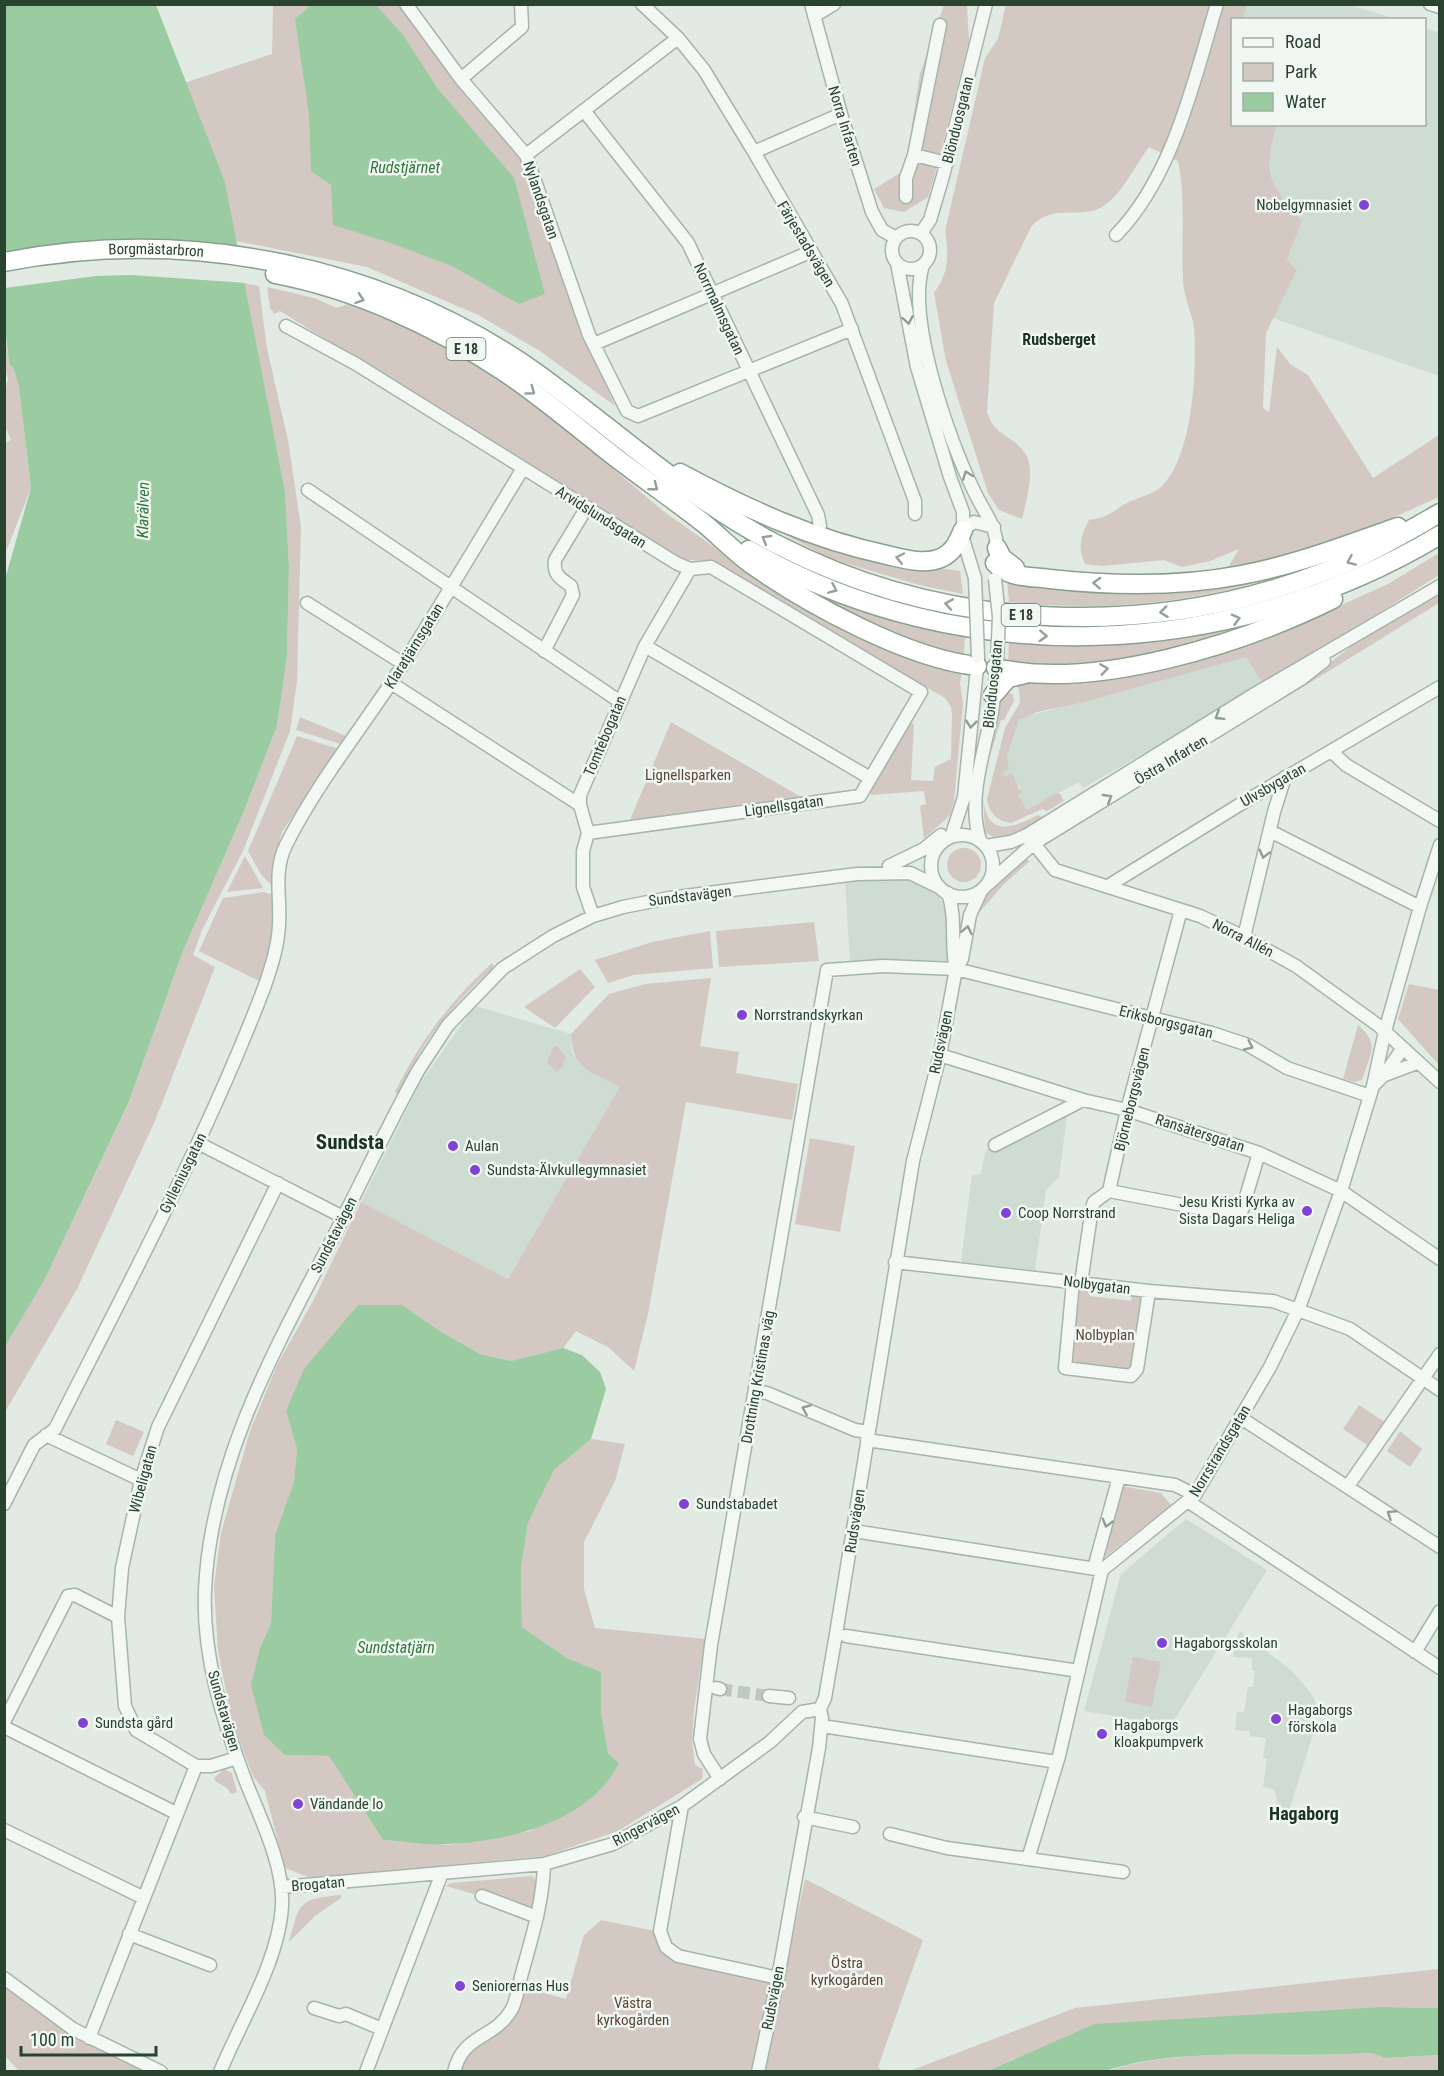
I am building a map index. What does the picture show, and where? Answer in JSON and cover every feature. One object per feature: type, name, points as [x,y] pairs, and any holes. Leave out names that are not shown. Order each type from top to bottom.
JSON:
[{"type":"highway","name":"Borgmästarbron","points":[[4,262],[62,253],[154,249],[234,255],[306,274]]},
{"type":"highway","name":"Borgmästarbron","points":[[4,274],[58,265],[159,261],[306,274]]},
{"type":"highway","name":"E 18","points":[[306,274],[365,285],[469,332],[536,373],[705,502],[778,545],[858,579],[934,601],[1011,614],[1112,617],[1166,612],[1232,601],[1330,570],[1362,556],[1440,513]]},
{"type":"highway","name":"E 18","points":[[306,274],[400,315],[503,371],[706,525],[758,555],[841,593],[943,623],[1023,635],[1119,635],[1222,622],[1320,594],[1385,566],[1440,535]]},
{"type":"highway","points":[[626,443],[770,519],[823,539],[863,550],[929,561],[951,551],[963,530]]},
{"type":"highway","points":[[996,563],[1002,558],[1012,567],[1048,578],[1138,584],[1241,575],[1322,553],[1440,513]]},
{"type":"highway","points":[[706,525],[749,563],[818,606],[922,652],[978,662]]},
{"type":"highway","points":[[993,695],[1008,678],[1025,674],[1100,670],[1218,645],[1297,617],[1340,596],[1385,566]]},
{"type":"highway","points":[[997,665],[1025,674]]},
{"type":"street","name":"Nylandsgatan","points":[[406,4],[460,79],[526,155],[568,281],[594,344],[627,411],[638,416],[749,372]]},
{"type":"street","points":[[460,79],[522,27],[521,4]]},
{"type":"street","name":"Färjestadsvägen","points":[[642,4],[678,38],[704,70],[842,304],[915,501],[915,514]]},
{"type":"street","points":[[813,10],[834,4]]},
{"type":"street","name":"Blönduosgatan","points":[[921,233],[930,220],[947,163],[986,4]]},
{"type":"street","points":[[1116,235],[1138,210],[1181,123],[1196,82],[1217,4]]},
{"type":"street","points":[[1430,4],[1440,7]]},
{"type":"street","name":"Norra Infarten","points":[[813,10],[841,114],[872,212],[882,230],[896,238]]},
{"type":"street","points":[[906,197],[906,178],[914,155],[940,25]]},
{"type":"street","points":[[526,155],[585,112],[678,38]]},
{"type":"street","name":"Norrmalmsgatan","points":[[585,112],[688,243],[818,515],[820,526]]},
{"type":"street","points":[[754,152],[841,114]]},
{"type":"street","points":[[914,155],[947,163]]},
{"type":"street","points":[[910,230],[921,233],[930,242],[931,248],[923,265],[907,269],[897,263],[892,251],[896,238],[910,230]]},
{"type":"street","points":[[594,344],[810,252]]},
{"type":"street","name":"Blönduosgatan","points":[[897,263],[917,367],[950,477],[963,512],[963,539],[975,578],[978,662],[964,797],[957,816],[945,837]]},
{"type":"street","name":"Blönduosgatan","points":[[923,265],[918,300],[928,360],[969,479],[994,527],[999,617],[997,665],[977,795],[976,826],[983,843]]},
{"type":"street","name":"Arvidslundsgatan","points":[[286,326],[366,370],[522,470],[587,507],[675,563],[690,569],[711,567],[921,692]]},
{"type":"street","points":[[749,372],[852,329]]},
{"type":"street","name":"Klaratjärnsgatan","points":[[301,819],[391,683],[522,470]]},
{"type":"street","points":[[309,490],[619,701]]},
{"type":"street","points":[[544,651],[573,595],[572,586],[557,577],[553,570],[555,560],[587,507]]},
{"type":"street","points":[[963,530],[974,522],[994,527]]},
{"type":"street","name":"Tomtebogatan","points":[[580,805],[580,795],[619,701],[645,646],[690,569]]},
{"type":"street","name":"Östra Infarten","points":[[984,888],[1030,839],[1301,679],[1355,636],[1440,586]]},
{"type":"street","points":[[307,603],[402,663]]},
{"type":"street","points":[[645,646],[870,778]]},
{"type":"street","points":[[978,662],[997,665]]},
{"type":"street","points":[[391,683],[580,805],[588,832],[583,851],[582,878],[586,902],[593,916]]},
{"type":"street","name":"Ulvsbygatan","points":[[1108,886],[1285,777],[1332,752],[1440,687]]},
{"type":"street","name":"Lignellsgatan","points":[[588,832],[860,796],[921,692]]},
{"type":"street","points":[[1332,752],[1346,765],[1440,821]]},
{"type":"street","points":[[1244,937],[1285,777]]},
{"type":"street","name":"Gylleniusgatan","points":[[4,1504],[34,1445],[55,1429],[198,1143],[269,974],[279,924],[278,872],[284,848],[301,819]]},
{"type":"street","points":[[1270,831],[1420,907]]},
{"type":"street","points":[[966,835],[983,843],[994,865],[984,888],[965,897],[943,890],[931,870],[933,857],[945,837],[966,835]]},
{"type":"street","name":"Sundstavägen","points":[[890,866],[945,837]]},
{"type":"street","name":"Östra Infarten","points":[[983,843],[1030,839]]},
{"type":"street","name":"Norra Allén","points":[[1030,839],[1055,870],[1181,910],[1244,937],[1296,966],[1385,1031],[1440,1082]]},
{"type":"street","name":"Norrstrandsgatan","points":[[1098,1569],[1192,1498],[1241,1418],[1299,1308],[1341,1191],[1371,1091],[1385,1031],[1420,907],[1440,844]]},
{"type":"street","name":"Sundstavägen","points":[[857,874],[933,857]]},
{"type":"street","name":"Sundstavägen","points":[[282,1887],[260,1814],[237,1758],[222,1712],[207,1639],[205,1589],[218,1503],[247,1411],[280,1339],[401,1101],[448,1025],[503,968],[553,936],[593,916],[623,907],[669,898],[857,874],[910,873],[943,890]]},
{"type":"street","name":"Rudsvägen","points":[[758,2072],[778,1978],[804,1817],[822,1726],[820,1709],[825,1698],[854,1531],[913,1157],[940,1055],[956,969],[962,959],[970,915],[984,888]]},
{"type":"street","name":"Rudsvägen","points":[[943,890],[954,909],[953,957],[956,969]]},
{"type":"street","name":"Björneborgsvägen","points":[[1077,1282],[1094,1202],[1109,1191],[1127,1110],[1181,910]]},
{"type":"street","name":"Eriksborgsgatan","points":[[827,970],[883,966],[956,969],[1152,1018],[1248,1045],[1287,1068],[1371,1091]]},
{"type":"street","name":"Drottning Kristinas väg","points":[[720,1779],[704,1754],[700,1734],[711,1645],[827,970]]},
{"type":"street","name":"Norrstrandsgatan","points":[[1371,1091],[1403,1048]]},
{"type":"street","name":"Ransätersgatan","points":[[940,1055],[1083,1100],[1127,1110],[1259,1153],[1341,1191],[1440,1259]]},
{"type":"street","name":"Norrstrandsgatan","points":[[1384,1075],[1417,1063]]},
{"type":"street","points":[[995,1145],[1083,1100]]},
{"type":"street","points":[[198,1143],[344,1216]]},
{"type":"street","points":[[1109,1191],[1236,1215],[1242,1210],[1259,1153]]},
{"type":"street","name":"Wibeligatan","points":[[196,1766],[136,1730],[125,1706],[118,1617],[122,1568],[141,1480],[158,1427],[278,1183]]},
{"type":"street","name":"Nolbygatan","points":[[895,1262],[1149,1291],[1273,1301],[1299,1308],[1350,1329],[1440,1390]]},
{"type":"street","points":[[1077,1282],[1065,1368],[1119,1375],[1131,1376],[1137,1370],[1149,1291]]},
{"type":"street","points":[[1348,1486],[1440,1354]]},
{"type":"street","points":[[755,1392],[767,1393],[868,1436],[1175,1485],[1440,1668]]},
{"type":"street","points":[[1241,1418],[1440,1547]]},
{"type":"street","points":[[46,1435],[141,1480]]},
{"type":"street","points":[[1028,1860],[1057,1762],[1079,1671],[1098,1569],[1119,1477]]},
{"type":"street","points":[[854,1531],[1098,1569]]},
{"type":"street","points":[[4,1722],[68,1596],[75,1595],[118,1617]]},
{"type":"street","points":[[1415,1652],[1440,1611]]},
{"type":"street","points":[[846,1636],[1079,1671]]},
{"type":"street","points":[[769,1696],[789,1698]]},
{"type":"street","name":"Ringervägen","points":[[442,1873],[544,1864],[613,1844],[682,1806],[779,1734],[802,1712],[820,1709]]},
{"type":"street","points":[[822,1726],[1057,1762]]},
{"type":"street","points":[[4,1727],[176,1813]]},
{"type":"street","points":[[89,2038],[196,1766],[210,1766],[237,1758]]},
{"type":"street","points":[[682,1806],[660,1931],[662,1941],[678,1956],[778,1978]]},
{"type":"street","points":[[804,1817],[854,1827]]},
{"type":"street","points":[[4,1830],[144,1898]]},
{"type":"street","points":[[890,1834],[946,1848],[1123,1872]]},
{"type":"street","points":[[454,2072],[457,2059],[466,2045],[497,2028],[513,2008],[537,1917],[544,1864]]},
{"type":"street","points":[[366,2072],[442,1873]]},
{"type":"street","name":"Brogatan","points":[[220,2072],[276,1941],[282,1887],[442,1873]]},
{"type":"street","points":[[482,1896],[537,1917]]},
{"type":"street","points":[[129,1934],[210,1965]]},
{"type":"street","points":[[4,1978],[41,2007],[89,2038],[161,2072]]},
{"type":"street","points":[[314,2008],[339,2016],[346,2014],[382,2029]]},
{"type":"shaded area","points":[[1247,4],[1349,5],[1394,18],[1243,18]]},
{"type":"shaded area","name":"Nobelgymnasiet","points":[[1426,28],[1439,33],[1439,376],[1273,318],[1297,270],[1287,261],[1302,221],[1274,190],[1268,154],[1277,126],[1426,126]]},
{"type":"shaded area","points":[[1247,656],[1264,685],[1083,788],[1079,782],[1027,810],[1018,795],[1023,792],[1012,778],[1012,773],[1005,777],[1002,773],[1009,769],[1007,756],[1019,720]]},
{"type":"shaded area","points":[[861,878],[911,879],[935,891],[949,911],[950,961],[893,959],[850,962],[845,881]]},
{"type":"shaded area","name":"Sundsta-Älvkullegymnasiet","points":[[475,1006],[571,1034],[572,1053],[582,1067],[621,1087],[508,1279],[361,1202],[420,1083]]},
{"type":"shaded area","points":[[1060,1109],[1067,1116],[1059,1177],[1046,1190],[1035,1270],[961,1262],[972,1175],[981,1174],[985,1153],[992,1142]]},
{"type":"shaded area","name":"Hagaborgsskolan","points":[[1186,1519],[1267,1570],[1171,1725],[1084,1711],[1121,1574]]},
{"type":"shaded area","name":"Hagaborgs förskola","points":[[1240,1631],[1291,1670],[1315,1701],[1316,1725],[1287,1817],[1272,1815],[1277,1805],[1276,1794],[1273,1789],[1263,1787],[1267,1759],[1263,1758],[1266,1738],[1250,1736],[1250,1731],[1235,1730],[1237,1712],[1244,1712],[1248,1687],[1253,1687],[1255,1671],[1252,1670],[1252,1658],[1233,1657],[1235,1641]]},
{"type":"green space","points":[[273,5],[399,5],[434,52],[521,158],[575,312],[615,406],[540,351],[478,315],[367,267],[236,241],[225,182],[184,83],[272,54]]},
{"type":"green space","points":[[944,5],[967,5],[969,41],[934,178],[928,197],[904,212],[884,208],[874,189],[905,170],[920,74]]},
{"type":"green space","points":[[1006,5],[1247,5],[1243,18],[1231,18],[1231,126],[1277,126],[1270,155],[1272,177],[1282,197],[1302,221],[1287,260],[1297,270],[1266,333],[1263,408],[1269,412],[1277,347],[1290,364],[1308,375],[1373,478],[1439,435],[1439,497],[1336,541],[1255,565],[1227,569],[1239,549],[1210,561],[1182,567],[1164,560],[1102,566],[1085,564],[1081,552],[1081,541],[1089,520],[1110,514],[1162,486],[1172,472],[1180,454],[1191,411],[1195,346],[1194,328],[1183,285],[1183,205],[1178,161],[1149,147],[1116,195],[1102,207],[1093,211],[1048,215],[1039,219],[1031,227],[994,303],[987,412],[994,426],[1025,453],[1030,467],[1022,519],[999,510],[988,493],[946,361],[934,293],[943,278],[947,264],[945,231],[985,58],[998,39]]},
{"type":"green space","points":[[244,283],[259,286],[267,349],[288,440],[301,527],[297,681],[290,731],[243,851],[202,930],[193,955],[215,967],[155,1121],[77,1289],[5,1412],[4,1346],[45,1279],[129,1103],[183,951],[244,811],[277,726],[287,657],[289,567],[285,492]]},
{"type":"green space","points":[[267,287],[314,298],[337,308],[353,302],[431,337],[487,371],[578,439],[663,511],[772,588],[962,671],[960,683],[963,704],[954,801],[950,815],[924,839],[920,806],[926,804],[924,791],[871,795],[871,791],[911,723],[914,724],[911,780],[933,781],[935,767],[951,759],[952,714],[951,707],[945,698],[714,562],[680,559],[280,311],[274,314],[270,308]]},
{"type":"green space","points":[[4,327],[9,363],[14,370],[19,387],[31,488],[5,554],[5,443],[11,440],[5,426],[5,392],[8,379],[5,367]]},
{"type":"green space","points":[[742,511],[917,565],[960,571],[963,594],[919,585],[828,558]]},
{"type":"green space","points":[[1354,549],[1268,579],[1185,598],[1100,606],[1009,602],[1007,579],[1118,587]]},
{"type":"green space","points":[[1439,553],[1439,575],[1264,685],[1246,657],[1084,702],[1037,712],[1019,720],[1007,756],[1009,769],[1003,773],[1005,777],[1012,773],[1019,789],[1023,792],[1018,795],[1027,810],[1056,793],[1060,794],[1064,801],[1047,811],[1042,809],[1011,823],[998,818],[992,812],[987,799],[1005,728],[1020,703],[1019,690],[1014,678],[1164,666],[1286,630],[1388,584]]},
{"type":"green space","points":[[788,580],[965,632],[964,657],[874,623]]},
{"type":"green space","points":[[1439,593],[1439,603],[1303,687],[1305,682],[1357,642]]},
{"type":"green space","points":[[1311,603],[1250,625],[1155,654],[1091,665],[1058,667],[1008,664],[1009,638],[1034,641]]},
{"type":"green space","points":[[1002,692],[1013,694],[1014,701],[1004,720],[1001,720],[990,756]]},
{"type":"green space","points":[[300,717],[349,737],[344,745],[296,730]]},
{"type":"green space","name":"Lignellsparken","points":[[671,722],[803,798],[630,820]]},
{"type":"green space","points":[[297,736],[339,749],[282,832],[273,865],[274,887],[262,876],[248,851]]},
{"type":"green space","points":[[983,798],[985,811],[996,824],[1011,826],[1038,815],[1043,818],[1009,838],[996,839],[985,832]]},
{"type":"green space","points":[[964,848],[976,853],[981,865],[976,877],[964,882],[952,877],[947,865],[952,853]]},
{"type":"green space","points":[[245,856],[263,888],[227,892]]},
{"type":"green space","points":[[1025,859],[1030,861],[1004,884],[977,915],[984,898]]},
{"type":"green space","points":[[264,892],[274,895],[274,933],[259,981],[199,951],[223,898]]},
{"type":"green space","points":[[814,922],[819,961],[719,967],[716,931]]},
{"type":"green space","points":[[710,931],[713,968],[633,975],[608,983],[595,960],[652,942]]},
{"type":"green space","points":[[492,963],[494,967],[451,1010],[427,1041],[399,1095],[395,1092],[426,1038],[449,1007]]},
{"type":"green space","points":[[580,969],[595,987],[555,1028],[524,1007]]},
{"type":"green space","points":[[711,978],[700,1046],[739,1052],[736,1073],[798,1084],[792,1120],[686,1102],[648,1314],[634,1371],[608,1347],[576,1331],[563,1348],[511,1361],[480,1354],[440,1331],[402,1305],[358,1305],[286,1411],[297,1449],[294,1483],[275,1535],[271,1623],[260,1648],[285,1755],[329,1756],[383,1840],[448,1845],[531,1831],[619,1763],[608,1753],[601,1711],[601,1672],[567,1658],[522,1627],[521,1566],[528,1523],[554,1470],[591,1439],[625,1444],[615,1481],[584,1542],[584,1589],[595,1628],[705,1639],[694,1710],[692,1741],[695,1765],[703,1769],[702,1779],[618,1831],[545,1856],[311,1878],[285,1868],[265,1791],[253,1776],[232,1721],[218,1651],[214,1586],[221,1533],[250,1431],[277,1365],[313,1301],[361,1202],[508,1279],[620,1087],[585,1069],[575,1056],[571,1034],[609,994],[645,984]]},
{"type":"green space","points":[[1409,984],[1439,990],[1439,1065],[1398,1019]]},
{"type":"green space","points":[[1358,1025],[1369,1038],[1372,1050],[1362,1080],[1354,1082],[1343,1079]]},
{"type":"green space","points":[[557,1046],[566,1057],[562,1068],[556,1071],[547,1063],[553,1048]]},
{"type":"green space","points":[[810,1138],[855,1146],[840,1232],[795,1224]]},
{"type":"green space","name":"Nolbyplan","points":[[1080,1288],[1091,1288],[1090,1296],[1131,1301],[1133,1293],[1141,1295],[1132,1368],[1129,1370],[1072,1363]]},
{"type":"green space","points":[[1359,1405],[1386,1423],[1369,1446],[1343,1429]]},
{"type":"green space","points":[[116,1420],[144,1432],[133,1456],[106,1444]]},
{"type":"green space","points":[[1400,1431],[1422,1449],[1410,1467],[1387,1451]]},
{"type":"green space","points":[[1121,1486],[1161,1493],[1171,1505],[1105,1557]]},
{"type":"green space","points":[[1133,1657],[1161,1662],[1152,1707],[1125,1702]]},
{"type":"green space","points":[[224,1769],[232,1773],[237,1792],[231,1794],[227,1788],[215,1781],[214,1778]]},
{"type":"green space","points":[[532,1876],[539,1883],[535,1907],[528,1910],[446,1886],[451,1883]]},
{"type":"green space","name":"Östra kyrkogården","points":[[805,1879],[923,1940],[878,2067],[882,2071],[764,2072]]},
{"type":"green space","points":[[341,1895],[341,1898],[315,1916],[289,1942],[296,1918],[303,1905],[316,1898]]},
{"type":"green space","name":"Västra kyrkogården","points":[[601,1920],[655,1931],[659,1945],[771,1981],[752,2071],[460,2072],[467,2053],[495,2036],[510,2020],[522,1987],[566,1999],[584,1935]]},
{"type":"green space","points":[[1439,1969],[1439,2008],[1383,2007],[1013,2059],[987,2071],[907,2072],[1075,2008]]},
{"type":"green space","points":[[5,1985],[28,2005],[149,2071],[19,2071],[5,2056]]},
{"type":"green space","points":[[1371,2053],[1385,2058],[1439,2055],[1439,2072],[1105,2072],[1167,2058]]},
{"type":"water","name":"Rudstjärnet","points":[[312,4],[376,5],[403,35],[438,89],[514,178],[545,294],[519,304],[452,266],[388,242],[333,225],[331,185],[311,171],[309,114],[295,19]]},
{"type":"water","name":"Klarälven","points":[[5,5],[156,5],[225,182],[285,492],[289,567],[287,657],[277,726],[244,811],[183,951],[129,1102],[45,1279],[5,1346],[4,583],[31,488],[19,387],[14,370],[9,363],[5,327]]},
{"type":"water","name":"Sundstatjärn","points":[[358,1305],[402,1305],[440,1331],[480,1354],[511,1361],[563,1348],[582,1355],[600,1372],[606,1389],[591,1439],[554,1470],[528,1523],[521,1567],[522,1627],[567,1658],[601,1672],[601,1711],[608,1753],[619,1763],[606,1783],[589,1800],[568,1814],[521,1833],[448,1844],[383,1840],[329,1756],[285,1755],[264,1735],[251,1685],[260,1648],[271,1623],[275,1535],[294,1482],[297,1449],[286,1411],[304,1369]]},
{"type":"water","points":[[1383,2007],[1439,2008],[1439,2055],[1385,2058],[1371,2053],[1201,2055],[1135,2063],[1105,2071],[987,2071],[1095,2024]]},
{"type":"pier","points":[[241,248],[247,283],[131,275],[96,276],[5,288],[5,254]]},
{"type":"tunnel","points":[[720,1689],[769,1696]]},
{"type":"place","name":"Nobelgymnasiet","points":[[1364,205]]},
{"type":"place","name":"Norrstrandskyrkan","points":[[742,1015]]},
{"type":"place","name":"Aulan","points":[[453,1146]]},
{"type":"place","name":"Sundsta-Älvkullegymnasiet","points":[[475,1170]]},
{"type":"place","name":"Jesu Kristi Kyrka av Sista Dagars Heliga","points":[[1307,1211]]},
{"type":"place","name":"Coop Norrstrand","points":[[1006,1213]]},
{"type":"place","name":"Sundstabadet","points":[[684,1504]]},
{"type":"place","name":"Hagaborgsskolan","points":[[1162,1643]]},
{"type":"place","name":"Hagaborgs förskola","points":[[1276,1719]]},
{"type":"place","name":"Sundsta gård","points":[[83,1723]]},
{"type":"place","name":"Hagaborgs kloakpumpverk","points":[[1102,1734]]},
{"type":"place","name":"Vändande lo","points":[[298,1804]]},
{"type":"place","name":"Seniorernas Hus","points":[[460,1986]]},
{"type":"district","name":"Rudsberget","points":[[1059,339]]},
{"type":"district","name":"Sundsta","points":[[350,1142]]},
{"type":"district","name":"Hagaborg","points":[[1304,1813]]}]
